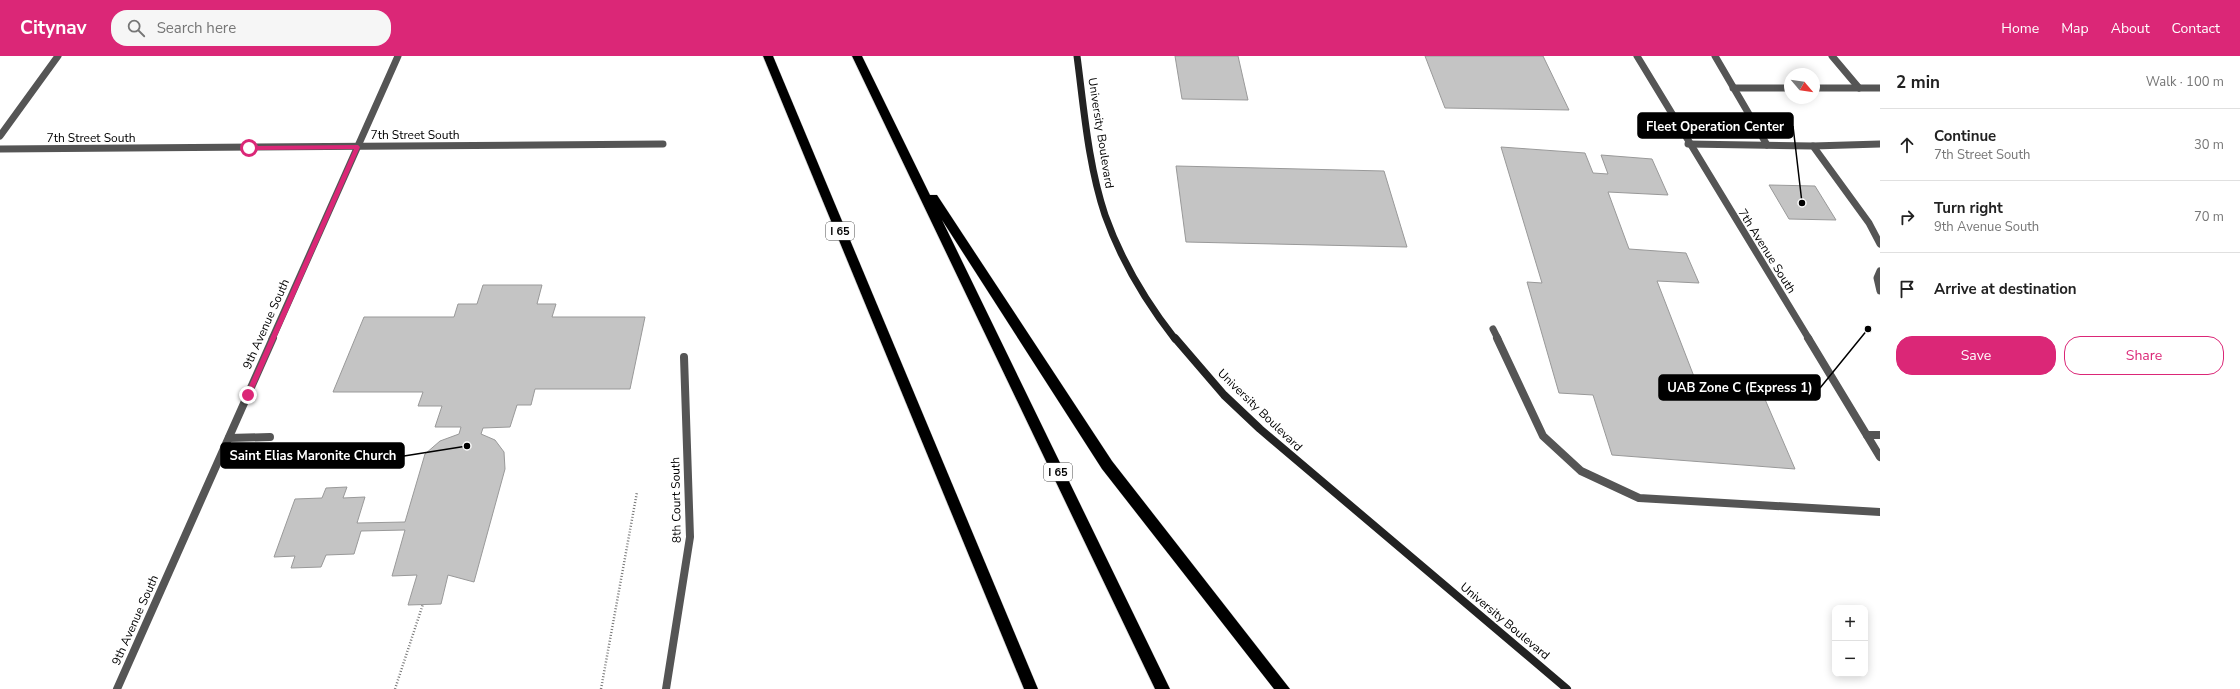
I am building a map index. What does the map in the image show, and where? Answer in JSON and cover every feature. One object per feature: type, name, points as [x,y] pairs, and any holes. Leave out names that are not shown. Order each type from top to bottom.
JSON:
[{"type":"highway","name":"I 65","points":[[768,56],[1031,689]]},
{"type":"highway","name":"I 65","points":[[857,56],[1163,689]]},
{"type":"highway","points":[[906,157],[1106,465],[1283,689]]},
{"type":"main road","name":"University Boulevard","points":[[1077,56],[1094,179],[1105,217],[1132,275],[1176,338],[1231,400],[1274,442],[1567,689]]},
{"type":"street","points":[[0,136],[58,56]]},
{"type":"street","name":"9th Avenue South","points":[[118,689],[398,56]]},
{"type":"street","name":"7th Avenue South","points":[[1637,56],[1688,144],[1880,457]]},
{"type":"street","points":[[1715,56],[1767,145]]},
{"type":"street","points":[[1832,56],[1858,88]]},
{"type":"street","points":[[1733,88],[1784,88]]},
{"type":"street","points":[[1820,88],[1880,88]]},
{"type":"street","name":"7th Street South","points":[[0,149],[663,144]]},
{"type":"street","points":[[1688,144],[1812,146],[1880,144]]},
{"type":"street","points":[[1812,146],[1869,223],[1880,244]]},
{"type":"street","points":[[1880,271],[1877,278],[1880,291]]},
{"type":"street","points":[[1493,329],[1543,436],[1581,471],[1639,498],[1880,512]]},
{"type":"street","name":"8th Court South","points":[[666,689],[690,537],[684,357]]},
{"type":"street","points":[[1867,435],[1880,435]]},
{"type":"street","points":[[229,438],[270,437]]},
{"type":"path","points":[[602,689],[637,492]]},
{"type":"path","points":[[395,689],[423,604]]},
{"type":"building","points":[[1175,56],[1238,56],[1248,100],[1182,99]]},
{"type":"building","points":[[1425,56],[1543,56],[1569,110],[1445,108]]},
{"type":"building","points":[[1501,147],[1585,153],[1593,173],[1608,174],[1601,155],[1652,159],[1668,195],[1608,192],[1629,249],[1686,253],[1699,283],[1657,281],[1700,392],[1764,397],[1795,469],[1612,455],[1593,395],[1559,393],[1527,282],[1542,283]]},
{"type":"building","points":[[1176,166],[1384,171],[1407,247],[1186,242]]},
{"type":"building","points":[[1769,185],[1815,186],[1836,220],[1789,219]]},
{"type":"building","points":[[483,285],[542,285],[537,304],[556,304],[552,317],[645,317],[630,389],[535,389],[531,405],[517,405],[510,427],[483,428],[481,434],[495,440],[504,452],[505,469],[474,582],[448,575],[441,604],[408,605],[417,575],[392,576],[405,530],[361,531],[354,554],[326,555],[321,567],[291,568],[295,556],[274,557],[295,499],[322,498],[326,488],[347,487],[343,498],[365,497],[357,523],[405,522],[425,454],[440,441],[459,434],[461,427],[435,427],[442,406],[418,406],[423,392],[333,392],[364,317],[454,317],[458,304],[477,304]]},
{"type":"place","name":"Fleet Operation Center","points":[[1802,203]]},
{"type":"place","name":"UAB Zone C (Express 1)","points":[[1868,329]]},
{"type":"place","name":"Saint Elias Maronite Church","points":[[467,446]]},
{"type":"route","points":[[248,395],[358,147],[249,148]]}]
